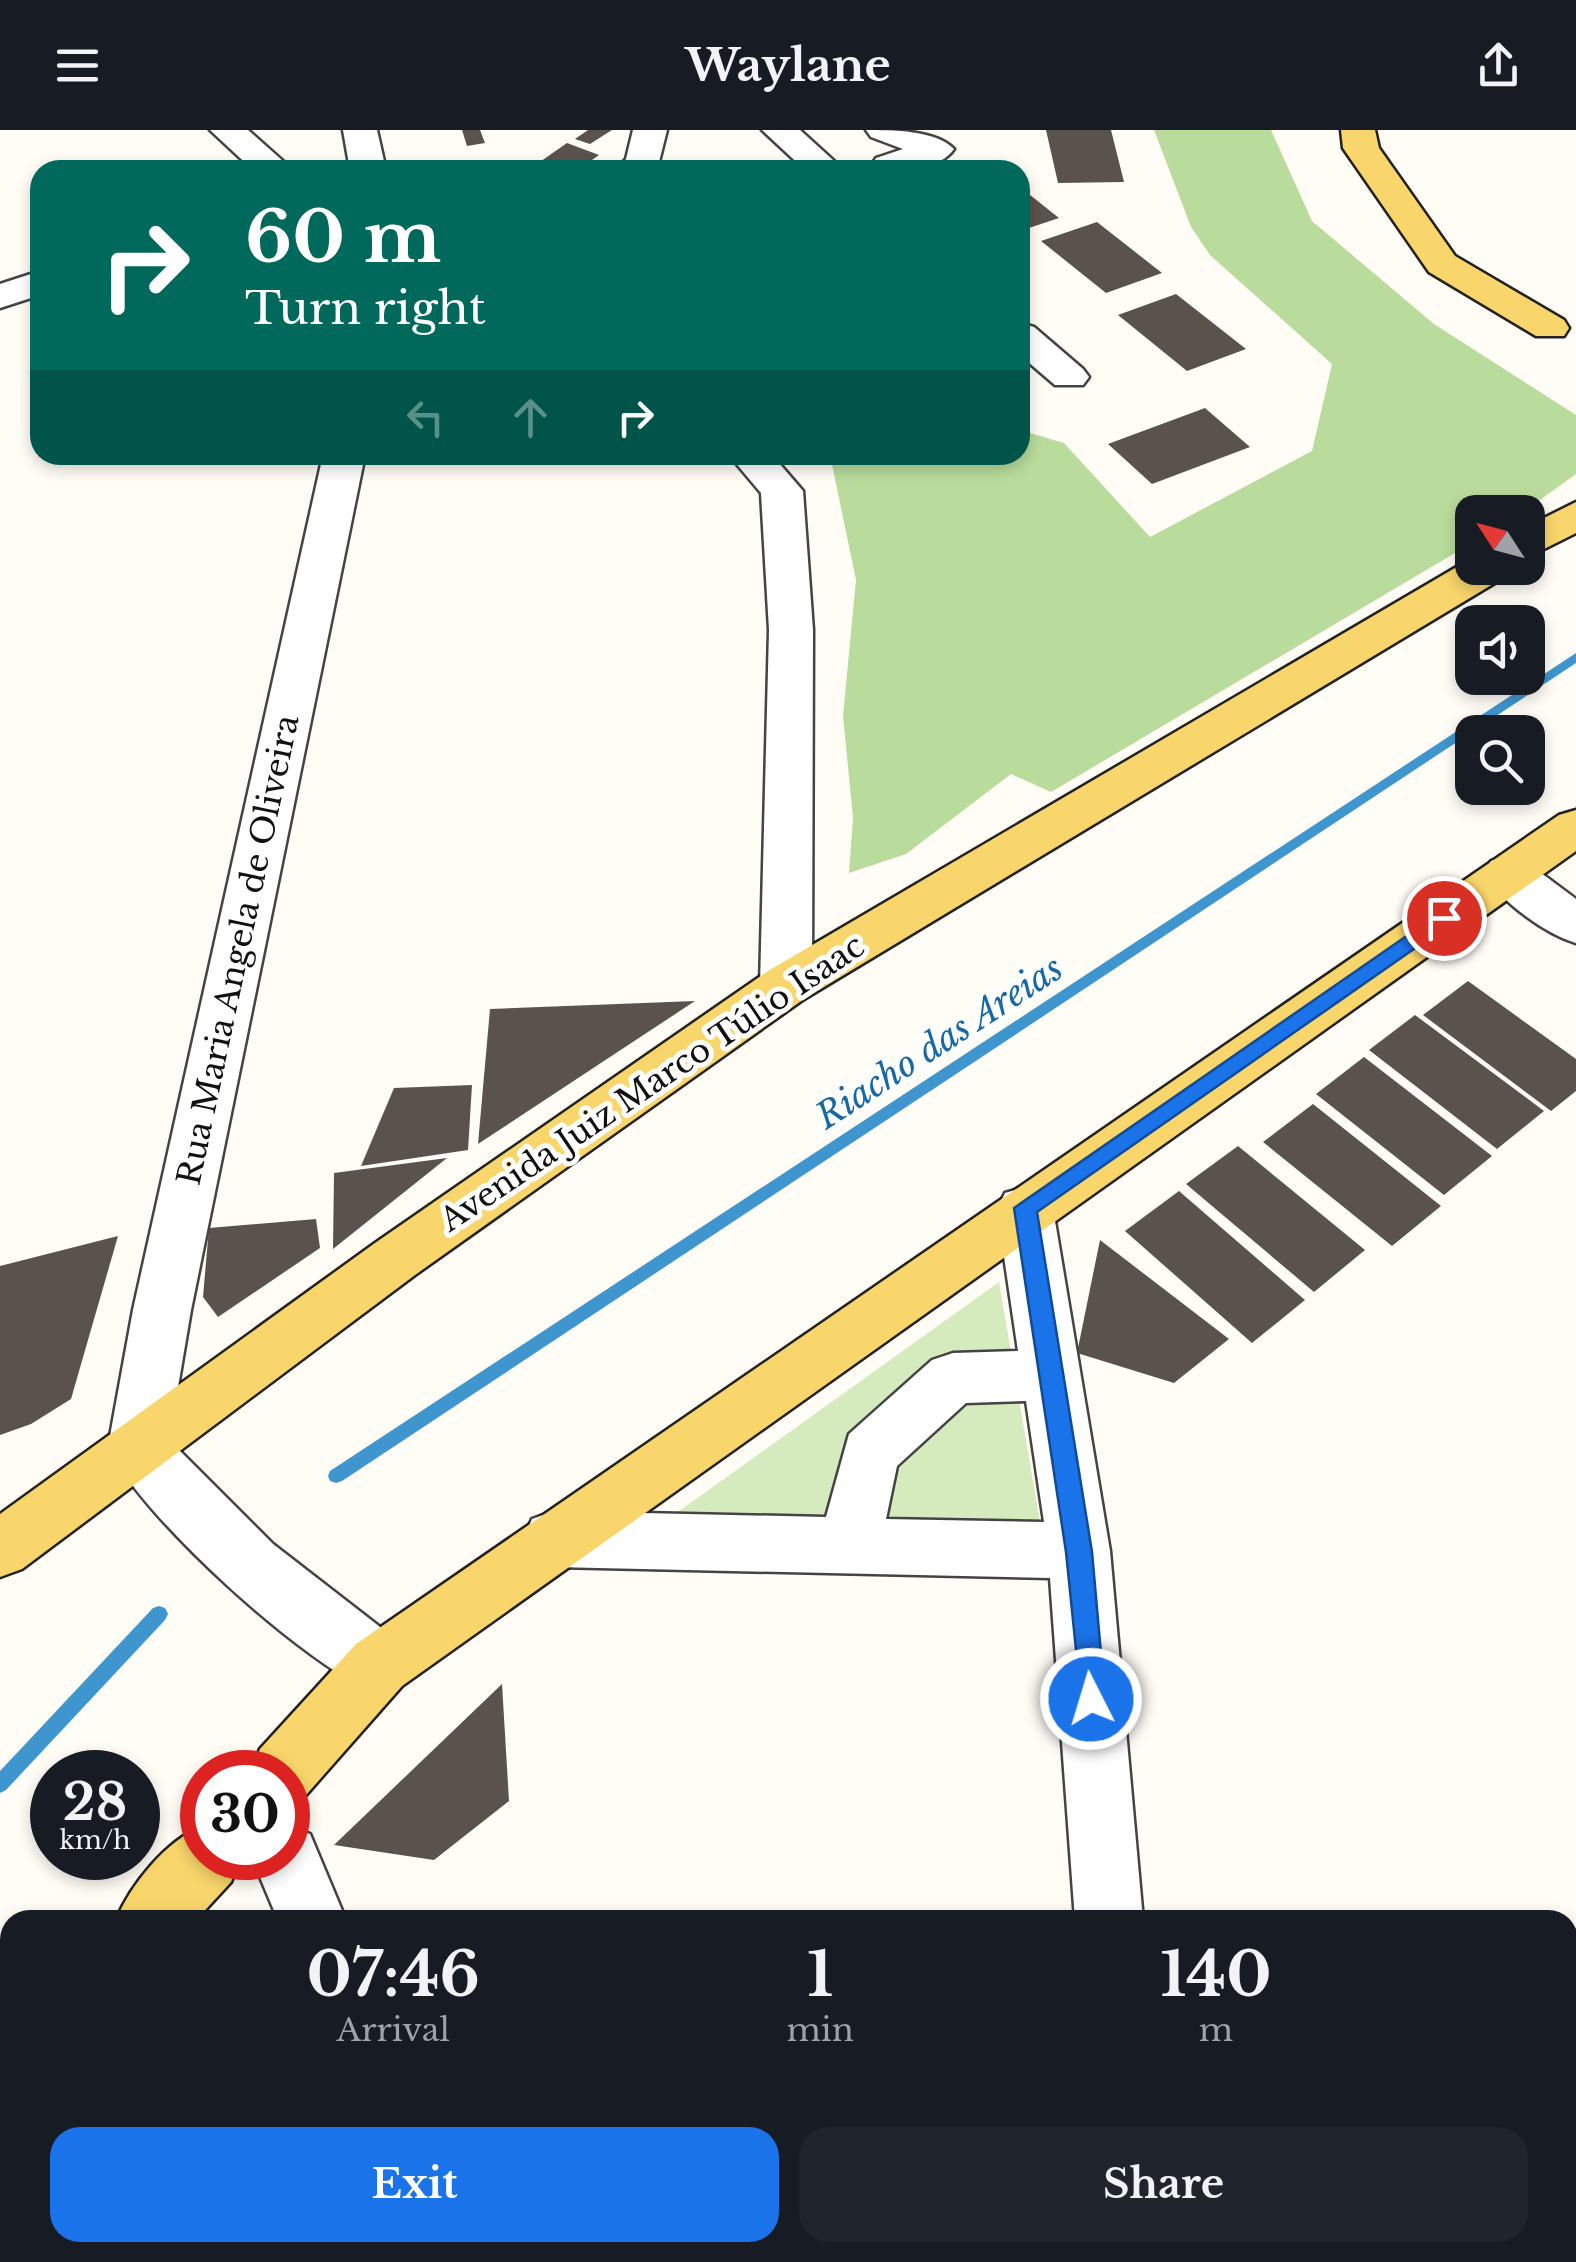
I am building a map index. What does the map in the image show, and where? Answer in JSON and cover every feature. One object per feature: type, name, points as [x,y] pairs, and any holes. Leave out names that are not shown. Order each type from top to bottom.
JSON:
[{"type":"main road","points":[[1358,130],[1361,148],[1442,264],[1567,340]]},
{"type":"main road","points":[[1545,534],[1576,515]]},
{"type":"main road","name":"Avenida Juiz Marco Túlio Isaac","points":[[5,1530],[150,1461],[395,1259],[786,984],[1459,585]]},
{"type":"main road","points":[[303,1750],[379,1665],[1025,1208],[1576,827]]},
{"type":"main road","points":[[159,1910],[186,1880]]},
{"type":"street","points":[[228,130],[263,160]]},
{"type":"street","points":[[360,130],[366,160]]},
{"type":"street","points":[[644,160],[650,130]]},
{"type":"street","points":[[779,130],[814,160]]},
{"type":"street","points":[[883,130],[936,149],[906,160]]},
{"type":"street","points":[[0,298],[30,286]]},
{"type":"street","points":[[1030,343],[1070,377]]},
{"type":"street","name":"Rua Maria Angela de Oliveira","points":[[150,1461],[162,1310],[342,465]]},
{"type":"street","points":[[759,465],[782,491],[791,630],[786,984]]},
{"type":"street","points":[[1508,873],[1576,925]]},
{"type":"street","points":[[1025,1208],[1079,1552],[1108,1910]]},
{"type":"street","points":[[850,1546],[870,1453],[954,1378],[1053,1375]]},
{"type":"street","points":[[150,1461],[321,1626],[379,1665]]},
{"type":"street","points":[[554,1539],[1079,1552]]},
{"type":"street","points":[[295,1880],[308,1910]]},
{"type":"green space","points":[[1154,130],[1271,130],[1312,221],[1434,324],[1576,415],[1576,474],[1545,496],[1455,495],[1455,553],[1051,792],[1011,774],[906,854],[849,873],[853,818],[843,716],[856,580],[832,465],[1030,465],[1030,433],[1064,443],[1150,537],[1312,451],[1332,364],[1210,255],[1191,227]]},
{"type":"green space","points":[[999,1282],[1040,1522],[668,1519]]},
{"type":"building","points":[[462,130],[480,130],[485,143],[467,146]]},
{"type":"building","points":[[588,130],[612,130],[590,144],[575,139]]},
{"type":"building","points":[[1046,130],[1111,130],[1124,182],[1058,183]]},
{"type":"building","points":[[567,143],[599,155],[592,160],[543,160]]},
{"type":"building","points":[[1030,195],[1059,218],[1030,228]]},
{"type":"building","points":[[1097,222],[1162,273],[1106,293],[1041,241]]},
{"type":"building","points":[[1176,294],[1246,349],[1187,371],[1118,315]]},
{"type":"building","points":[[1205,408],[1250,447],[1152,484],[1108,444]]},
{"type":"building","points":[[1468,981],[1576,1059],[1576,1091],[1551,1111],[1423,1015]]},
{"type":"building","points":[[695,1001],[478,1144],[490,1009]]},
{"type":"building","points":[[1415,1015],[1544,1111],[1497,1149],[1369,1050]]},
{"type":"building","points":[[1364,1057],[1492,1156],[1444,1195],[1316,1094]]},
{"type":"building","points":[[472,1085],[468,1150],[361,1166],[394,1088]]},
{"type":"building","points":[[1313,1104],[1441,1206],[1392,1246],[1263,1142]]},
{"type":"building","points":[[1238,1146],[1365,1250],[1314,1292],[1186,1184]]},
{"type":"building","points":[[447,1158],[333,1249],[334,1173]]},
{"type":"building","points":[[1179,1191],[1305,1300],[1252,1343],[1125,1231]]},
{"type":"building","points":[[316,1219],[320,1248],[218,1317],[203,1297],[209,1228]]},
{"type":"building","points":[[118,1236],[71,1399],[31,1424],[0,1435],[0,1266]]},
{"type":"building","points":[[1100,1240],[1229,1339],[1174,1383],[1077,1353]]},
{"type":"building","points":[[502,1684],[509,1801],[434,1860],[334,1845]]},
{"type":"waterway","name":"Riacho das Areias","points":[[336,1476],[1576,657]]},
{"type":"waterway","name":"Riacho das Areias","points":[[0,1784],[159,1614]]},
{"type":"route","points":[[1091,1699],[1079,1552],[1025,1208],[1444,918]]}]
